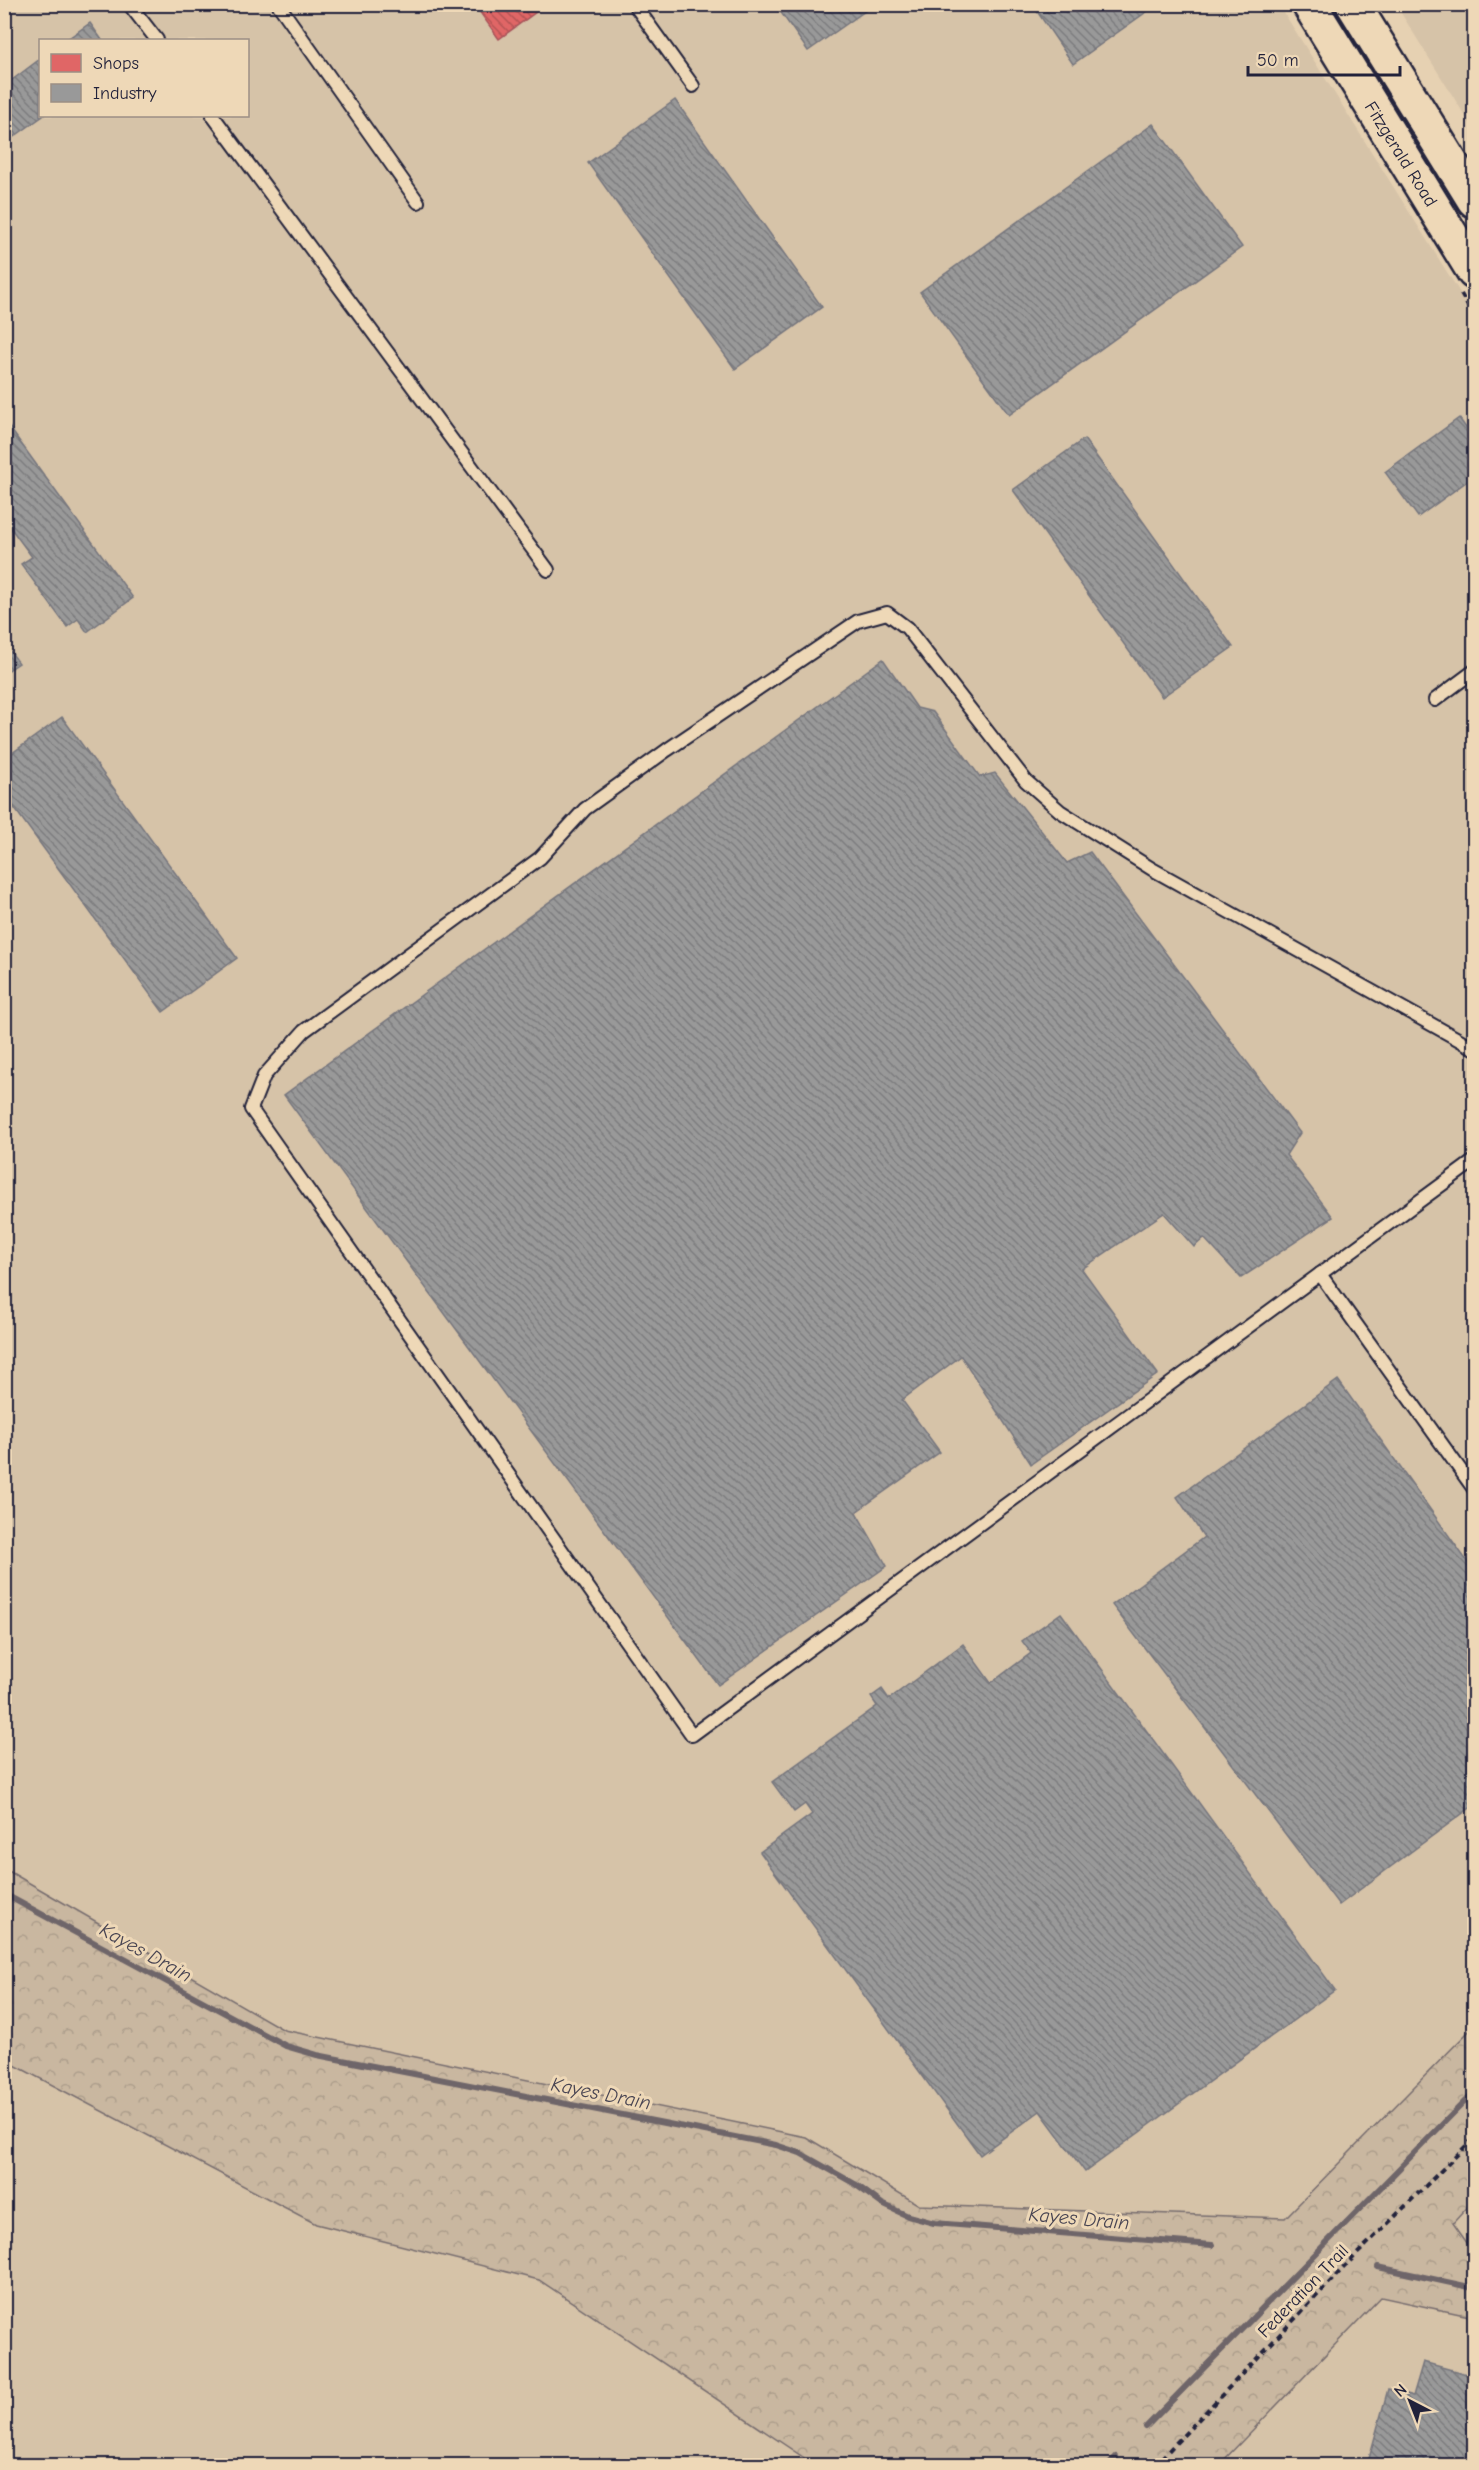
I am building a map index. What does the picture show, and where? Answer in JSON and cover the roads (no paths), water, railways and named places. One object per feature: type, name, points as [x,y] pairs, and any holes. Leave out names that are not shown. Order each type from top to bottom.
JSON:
[{"type":"main road","name":"Fitzgerald Road","points":[[1309,4],[1474,272]]},
{"type":"main road","points":[[1353,4],[1474,200]]},
{"type":"lane","points":[[129,4],[156,39]]},
{"type":"lane","points":[[278,4],[418,202]]},
{"type":"lane","points":[[634,4],[693,86]]},
{"type":"lane","points":[[214,117],[548,570]]},
{"type":"lane","points":[[1474,1048],[1152,869],[1060,812],[1026,781],[907,628],[887,613],[858,621],[667,750],[585,809],[540,858],[304,1031],[264,1076],[251,1109],[692,1736],[1474,1161]]},
{"type":"lane","points":[[1435,700],[1474,671]]},
{"type":"lane","points":[[1320,1274],[1474,1489]]},
{"type":"waterway","name":"Kayes Drain","points":[[4,1894],[286,2046],[317,2055],[776,2145],[800,2153],[855,2184],[882,2204],[908,2216],[934,2223],[1212,2245]]},
{"type":"waterway","name":"Kayes Drain","points":[[1146,2427],[1474,2092]]},
{"type":"waterway","name":"Kayes Drain","points":[[1378,2267],[1474,2288]]},
{"type":"waterway","points":[[1108,2466],[1116,2457]]}]
